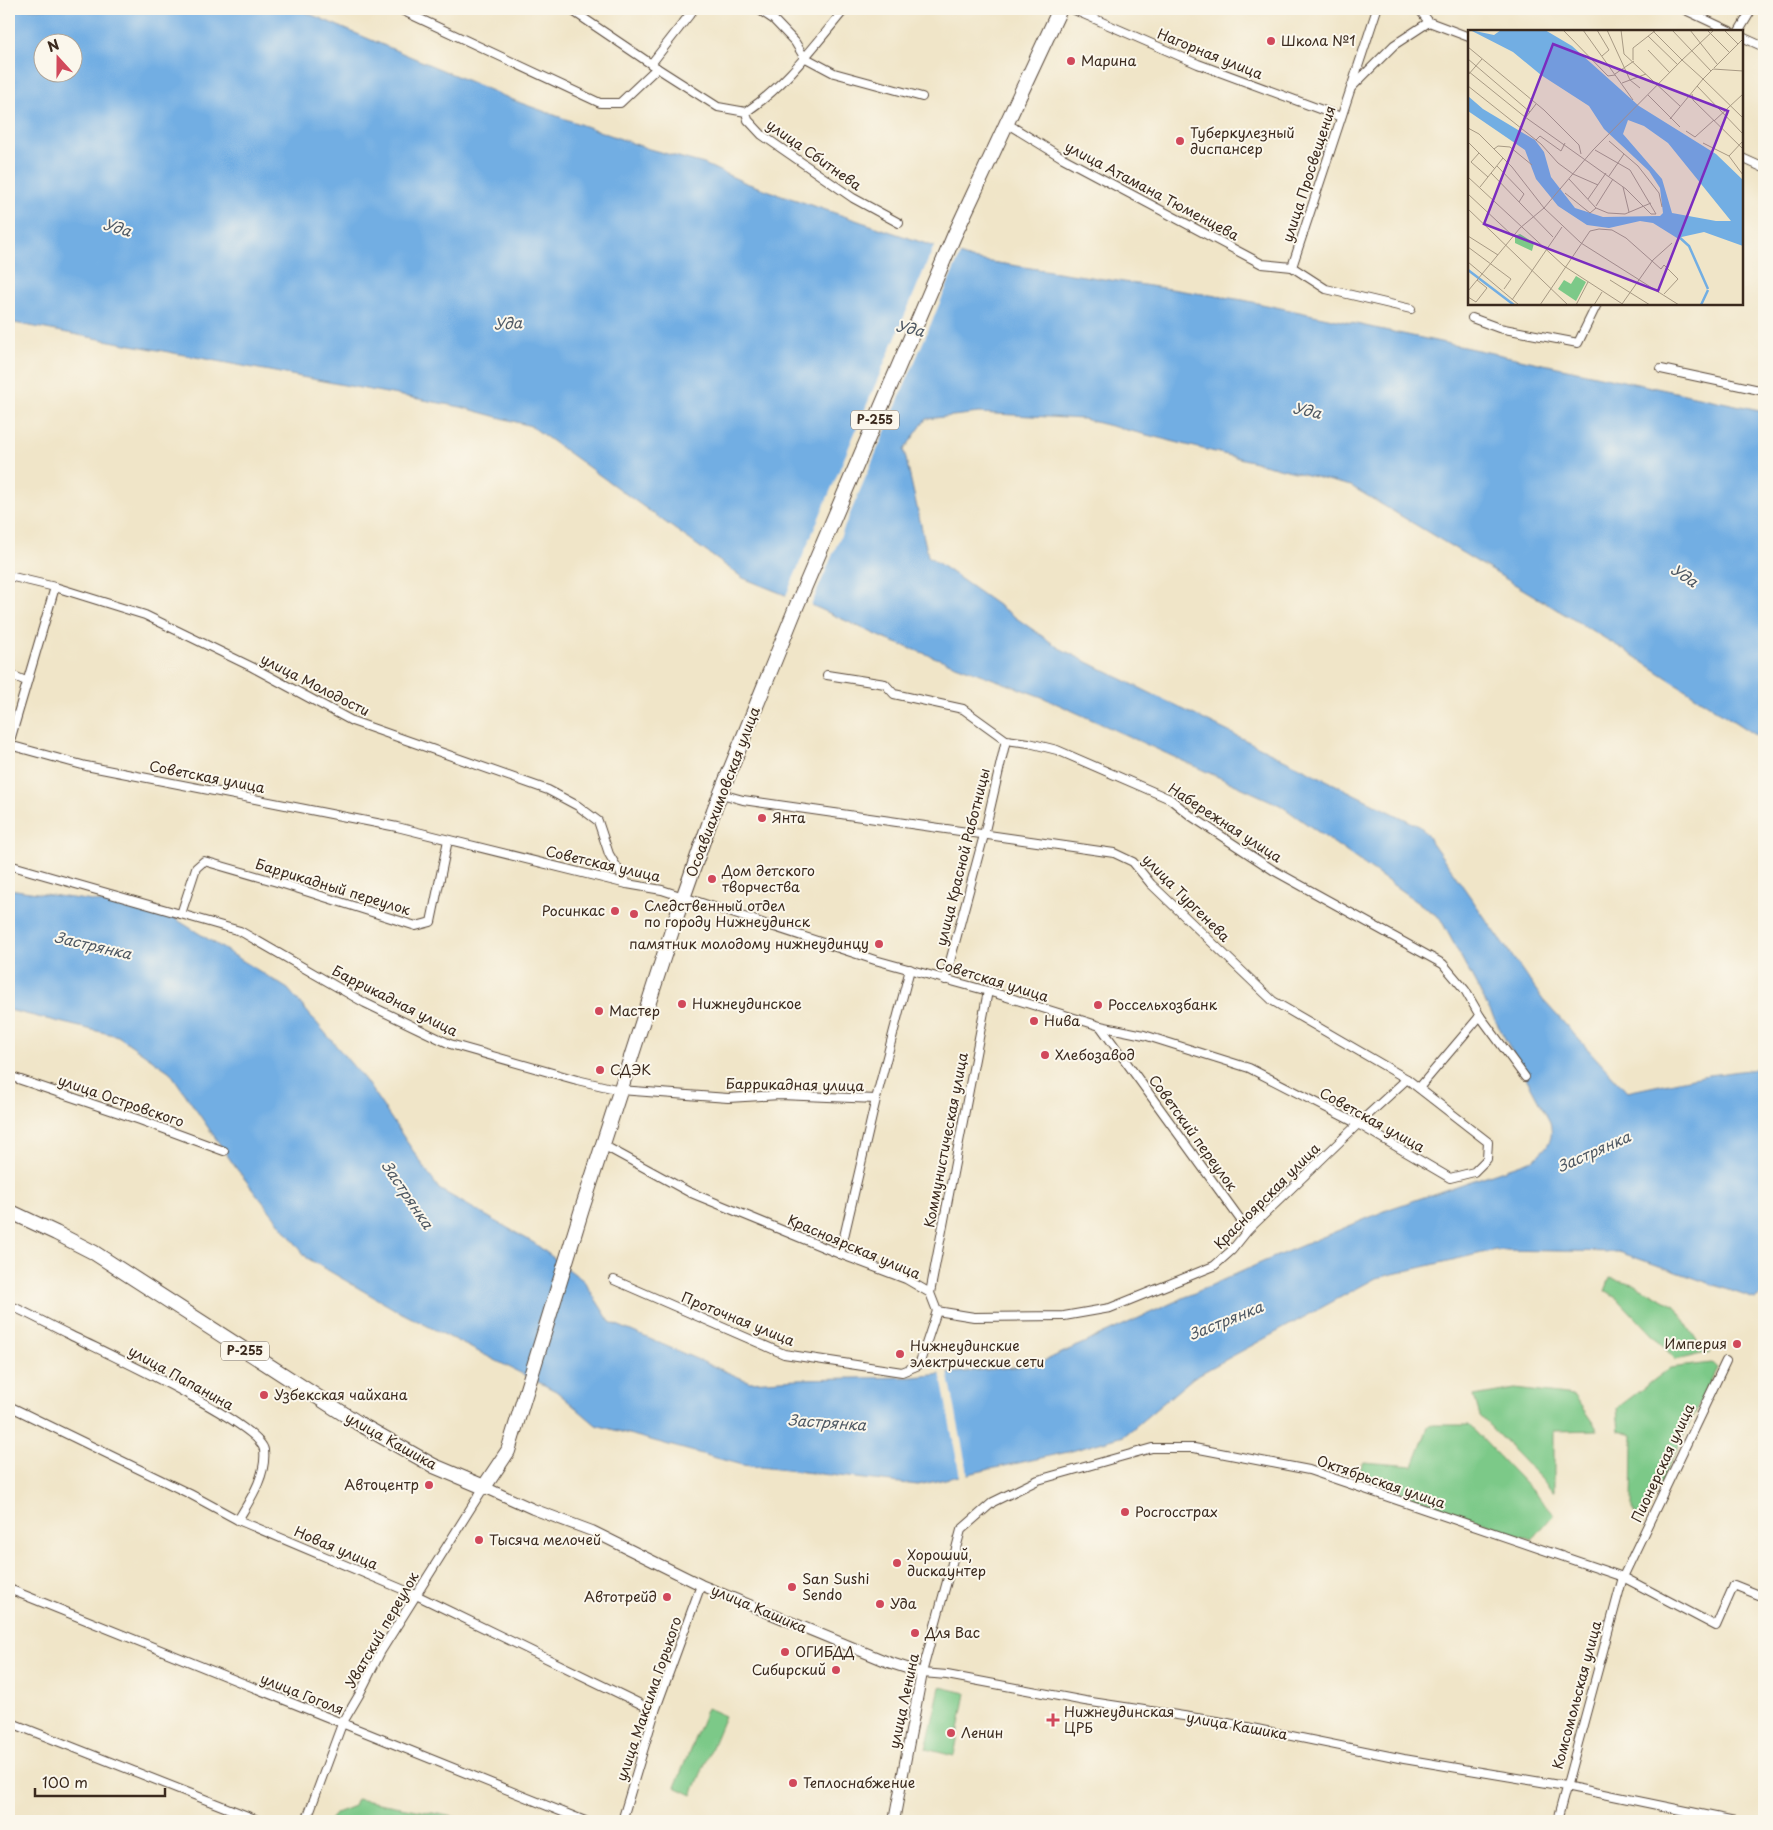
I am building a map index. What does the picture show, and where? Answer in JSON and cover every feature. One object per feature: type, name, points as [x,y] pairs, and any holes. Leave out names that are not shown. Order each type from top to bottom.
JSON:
[{"type":"highway","name":"Р-255","points":[[1006,123],[1060,9]]},
{"type":"highway","name":"Осоавиахимовская улица","points":[[484,1487],[508,1450],[620,1090],[684,897],[721,794],[797,605],[954,236],[1006,123]]},
{"type":"highway","name":"улица Кашика","points":[[9,1211],[93,1252],[358,1423],[434,1466],[484,1487]]},
{"type":"street","points":[[399,9],[600,103],[620,103],[654,66],[694,9]]},
{"type":"street","points":[[570,9],[718,107],[746,112],[772,93],[793,72],[845,9]]},
{"type":"street","points":[[758,9],[773,19],[795,42],[804,58],[834,73],[922,97]]},
{"type":"street","name":"Нагорная улица","points":[[1072,9],[1198,64],[1341,117]]},
{"type":"street","name":"улица Просвещения","points":[[1292,267],[1377,9]]},
{"type":"street","points":[[1419,9],[1428,22],[1468,38]]},
{"type":"street","points":[[1683,9],[1728,30]]},
{"type":"street","points":[[1740,30],[1752,9]]},
{"type":"street","name":"улица Просвещения","points":[[1350,89],[1394,45],[1428,22]]},
{"type":"street","points":[[1743,37],[1764,47]]},
{"type":"street","name":"улица Сбитнева","points":[[746,112],[748,120],[762,135],[853,198],[899,223]]},
{"type":"street","name":"улица Атамана Тюменцева","points":[[1006,123],[1063,158],[1262,264],[1292,267]]},
{"type":"street","points":[[1743,158],[1764,168]]},
{"type":"street","points":[[1292,267],[1326,289],[1411,309]]},
{"type":"street","points":[[1472,318],[1499,328],[1578,343],[1597,305]]},
{"type":"street","points":[[1661,369],[1764,391]]},
{"type":"street","name":"улица Молодости","points":[[9,576],[55,587],[145,615],[252,667],[352,721],[460,758],[556,794],[578,806],[598,821],[609,854],[627,884]]},
{"type":"street","name":"Советская улица","points":[[55,587],[26,680],[9,745],[86,766],[398,827],[627,884],[662,890],[875,960],[988,991],[1100,1026],[1144,1035],[1249,1068],[1358,1124],[1450,1178]]},
{"type":"street","points":[[9,674],[26,680]]},
{"type":"street","name":"Набережная улица","points":[[827,675],[885,684],[894,694],[963,709],[1006,740],[1057,750],[1170,799],[1191,816],[1273,870],[1443,964],[1465,990],[1480,1016],[1525,1077]]},
{"type":"street","name":"улица Красной Работницы","points":[[945,980],[984,835],[1006,740]]},
{"type":"street","name":"улица Тургенева","points":[[721,794],[743,800],[1114,853],[1133,862],[1151,884],[1273,1001],[1407,1079],[1488,1142],[1487,1159],[1474,1172],[1450,1178]]},
{"type":"street","name":"Баррикадный переулок","points":[[181,914],[196,868],[204,861],[416,926],[430,922],[448,840]]},
{"type":"street","name":"Баррикадная улица","points":[[9,865],[240,931],[365,1003],[450,1044],[620,1090],[728,1098],[780,1096],[876,1099]]},
{"type":"street","points":[[840,1254],[876,1099],[910,969]]},
{"type":"street","name":"Коммунистическая улица","points":[[930,1293],[988,991]]},
{"type":"street","points":[[1419,1088],[1480,1016]]},
{"type":"street","name":"Советский переулок","points":[[1100,1026],[1248,1230]]},
{"type":"street","name":"улица Островского","points":[[9,1076],[140,1120],[224,1151]]},
{"type":"street","name":"Красноярская улица","points":[[603,1145],[689,1192],[906,1279],[930,1293],[937,1311],[966,1317],[988,1318],[1064,1316],[1110,1308],[1214,1266],[1232,1250],[1248,1230],[1407,1079]]},
{"type":"street","name":"Проточная улица","points":[[614,1280],[784,1354],[902,1372],[919,1365],[937,1311]]},
{"type":"street","name":"улица Папанина","points":[[9,1305],[181,1389],[252,1434],[262,1443],[264,1450],[263,1469],[256,1488],[238,1520]]},
{"type":"street","name":"Пионерская улица","points":[[1623,1577],[1726,1361]]},
{"type":"street","name":"Новая улица","points":[[9,1406],[238,1520],[416,1595],[655,1711]]},
{"type":"street","name":"Октябрьская улица","points":[[961,1530],[993,1502],[1038,1480],[1152,1448],[1194,1448],[1308,1470],[1623,1577],[1716,1626],[1734,1585],[1764,1597]]},
{"type":"street","name":"улица Кашика","points":[[484,1487],[534,1509],[592,1531],[701,1585],[888,1662],[922,1673],[947,1674],[1084,1701],[1223,1722],[1404,1759],[1565,1786],[1735,1821]]},
{"type":"street","name":"Уватский переулок","points":[[306,1821],[342,1724],[381,1652],[484,1487]]},
{"type":"street","name":"улица Ленина","points":[[894,1821],[922,1673],[961,1530]]},
{"type":"street","name":"Комсомольская улица","points":[[1557,1821],[1623,1577]]},
{"type":"street","name":"улица Максима Горького","points":[[622,1821],[655,1711],[701,1585]]},
{"type":"street","name":"улица Гоголя","points":[[9,1589],[586,1821]]},
{"type":"street","points":[[9,1722],[260,1821]]},
{"type":"green space","points":[[1610,1278],[1634,1284],[1675,1306],[1699,1344],[1710,1352],[1676,1360],[1619,1300],[1605,1291]]},
{"type":"green space","points":[[1712,1363],[1717,1368],[1641,1522],[1632,1508],[1633,1435],[1619,1431],[1617,1408],[1670,1368]]},
{"type":"green space","points":[[1515,1389],[1574,1396],[1598,1430],[1554,1431],[1554,1492],[1480,1416],[1474,1396]]},
{"type":"green space","points":[[1429,1425],[1469,1425],[1554,1514],[1532,1540],[1356,1476],[1364,1462],[1413,1466]]},
{"type":"green space","points":[[940,1687],[966,1693],[954,1756],[926,1749]]},
{"type":"green space","points":[[707,1708],[725,1716],[692,1795],[675,1787]]},
{"type":"green space","points":[[357,1799],[475,1821],[329,1821],[336,1813],[354,1806]]},
{"type":"water","name":"Застрянка","points":[[9,9],[298,9],[518,102],[649,149],[704,164],[746,183],[971,259],[1243,300],[1764,411],[1764,741],[1626,651],[1351,486],[1083,419],[979,413],[926,419],[904,450],[928,556],[1059,648],[1421,827],[1543,1000],[1627,1092],[1702,1076],[1764,1068],[1764,1294],[1755,1299],[1619,1252],[1495,1250],[1376,1278],[1194,1377],[1124,1436],[1068,1452],[918,1485],[742,1465],[596,1425],[556,1391],[396,1310],[307,1258],[236,1168],[170,1072],[118,1036],[9,1010],[9,889],[163,911],[288,989],[365,1080],[439,1189],[534,1243],[584,1281],[610,1322],[750,1382],[797,1379],[913,1377],[1035,1365],[1265,1261],[1392,1208],[1533,1160],[1548,1144],[1551,1135],[1550,1122],[1440,918],[1280,805],[1042,697],[888,640],[818,608],[743,578],[531,426],[461,407],[9,322]]},
{"type":"pier","points":[[935,244],[961,253],[810,608],[785,598]]},
{"type":"pier","points":[[948,1371],[968,1476],[960,1477],[940,1372]]},
{"type":"place","name":"Школа №1","points":[[1271,41]]},
{"type":"place","name":"Марина","points":[[1071,61]]},
{"type":"place","name":"Туберкулезный диспансер","points":[[1180,141]]},
{"type":"place","name":"Янта","points":[[762,818]]},
{"type":"place","name":"Дом детского творчества","points":[[712,879]]},
{"type":"place","name":"Росинкас","points":[[615,911]]},
{"type":"place","name":"Следственный отдел по городу Нижнеудинск","points":[[634,914]]},
{"type":"place","name":"памятник молодому нижнеудинцу","points":[[879,944]]},
{"type":"place","name":"Нижнеудинское","points":[[682,1004]]},
{"type":"place","name":"Россельхозбанк","points":[[1098,1005]]},
{"type":"place","name":"Мастер","points":[[599,1011]]},
{"type":"place","name":"Нива","points":[[1034,1021]]},
{"type":"place","name":"Хлебозавод","points":[[1045,1055]]},
{"type":"place","name":"СДЭК","points":[[600,1070]]},
{"type":"place","name":"Империя","points":[[1737,1344]]},
{"type":"place","name":"Нижнеудинские электрические сети","points":[[900,1354]]},
{"type":"place","name":"Узбекская чайхана","points":[[264,1395]]},
{"type":"place","name":"Автоцентр","points":[[429,1485]]},
{"type":"place","name":"Росгосстрах","points":[[1125,1512]]},
{"type":"place","name":"Тысяча мелочей","points":[[479,1540]]},
{"type":"place","name":"Хороший, дискаунтер","points":[[897,1563]]},
{"type":"place","name":"San Sushi Sendo","points":[[792,1587]]},
{"type":"place","name":"Автотрейд","points":[[667,1597]]},
{"type":"place","name":"Уда","points":[[880,1604]]},
{"type":"place","name":"Для Вас","points":[[915,1633]]},
{"type":"place","name":"ОГИБДД","points":[[785,1652]]},
{"type":"place","name":"Сибирский","points":[[836,1670]]},
{"type":"place","name":"Нижнеудинская ЦРБ","points":[[1053,1720]]},
{"type":"place","name":"Ленин","points":[[951,1733]]},
{"type":"place","name":"Теплоснабжение","points":[[793,1783]]}]
